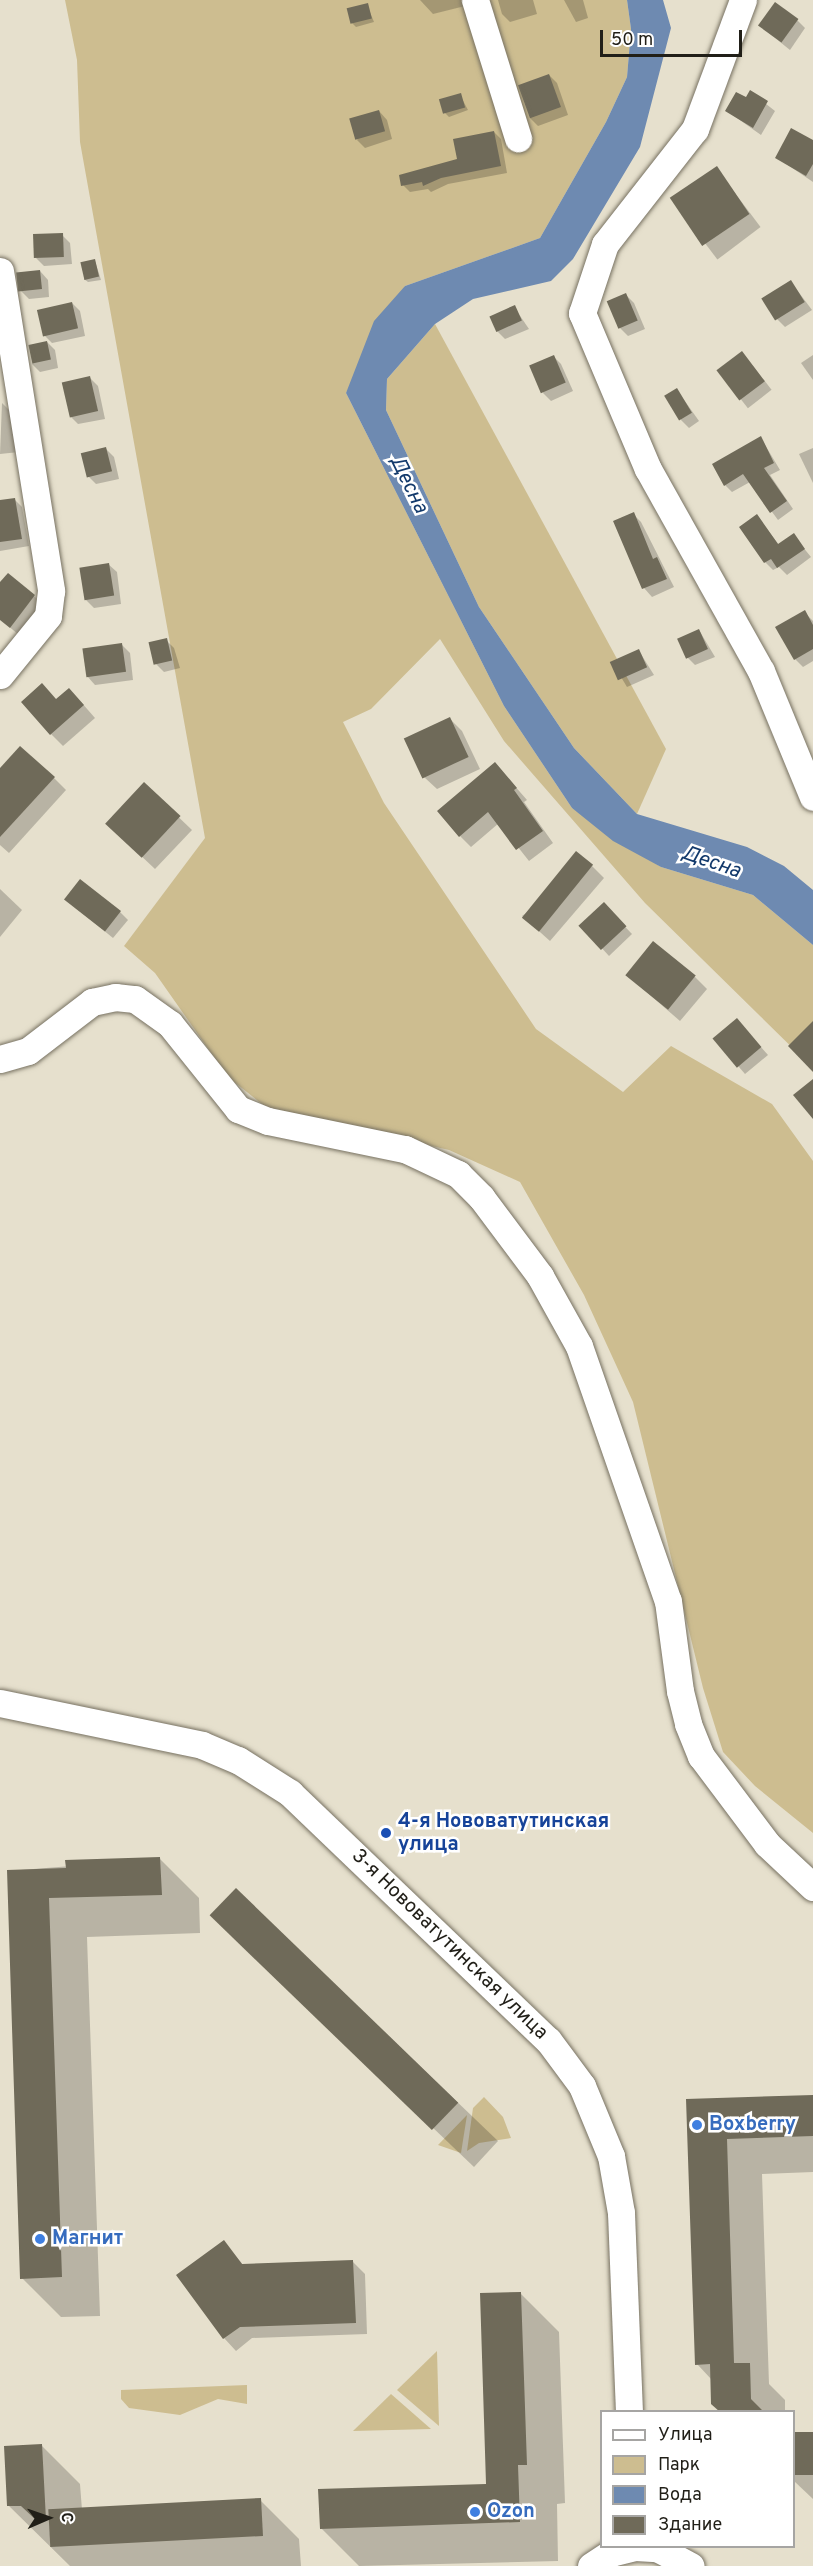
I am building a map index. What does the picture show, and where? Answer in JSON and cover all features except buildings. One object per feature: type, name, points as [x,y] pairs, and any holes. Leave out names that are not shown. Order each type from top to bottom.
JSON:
[{"type":"street","points":[[475,0],[518,138]]},
{"type":"street","points":[[743,0],[695,129],[605,244],[582,313],[648,469],[760,671],[813,797]]},
{"type":"street","points":[[0,271],[51,591],[48,616],[0,675]]},
{"type":"street","points":[[0,1059],[28,1051],[92,1002],[103,997],[135,999],[170,1024],[238,1108],[268,1121],[405,1149],[458,1174],[481,1197],[540,1276],[579,1346],[668,1601],[680,1691],[688,1724],[701,1756],[767,1844],[813,1887]]},
{"type":"street","name":"3-я Нововатутинская улица","points":[[0,1703],[202,1745],[238,1760],[290,1793],[548,2040],[582,2086],[611,2156],[621,2213],[629,2410]]},
{"type":"street","points":[[605,2555],[631,2548]]},
{"type":"street","points":[[663,2549],[691,2566]]},
{"type":"green space","points":[[65,0],[627,0],[631,29],[627,77],[606,122],[540,238],[405,286],[346,393],[504,706],[572,808],[661,867],[753,895],[813,945],[813,1068],[645,903],[504,741],[440,639],[371,709],[343,722],[384,803],[536,1029],[623,1092],[671,1046],[772,1104],[813,1161],[813,1833],[755,1786],[723,1752],[703,1688],[633,1402],[584,1295],[520,1182],[449,1150],[267,1108],[228,1077],[155,973],[124,946],[205,838],[80,142],[77,60]]},
{"type":"green space","points":[[435,324],[666,749],[637,814],[574,748],[479,607],[386,410],[387,379]]},
{"type":"green space","points":[[484,2097],[503,2117],[511,2138],[479,2143],[467,2151],[473,2108]]},
{"type":"green space","points":[[467,2115],[461,2153],[438,2145]]},
{"type":"green space","points":[[437,2351],[439,2426],[397,2390]]},
{"type":"green space","points":[[247,2385],[247,2404],[218,2399],[180,2415],[129,2408],[121,2399],[121,2390]]},
{"type":"green space","points":[[391,2394],[431,2429],[353,2431]]},
{"type":"water","name":"Десна","points":[[627,0],[663,0],[671,28],[640,147],[573,259],[551,281],[473,299],[435,324],[387,379],[386,410],[479,607],[574,748],[637,814],[747,847],[784,866],[813,890],[813,945],[753,895],[661,867],[613,841],[572,808],[504,706],[346,393],[374,321],[405,286],[540,238],[606,122],[627,77],[631,29]]},
{"type":"place","name":"4-я Нововатутинская улица","points":[[386,1833]]},
{"type":"place","name":"Boxberry","points":[[697,2125]]},
{"type":"place","name":"Магнит","points":[[40,2239]]},
{"type":"place","name":"Ozon","points":[[475,2512]]}]
